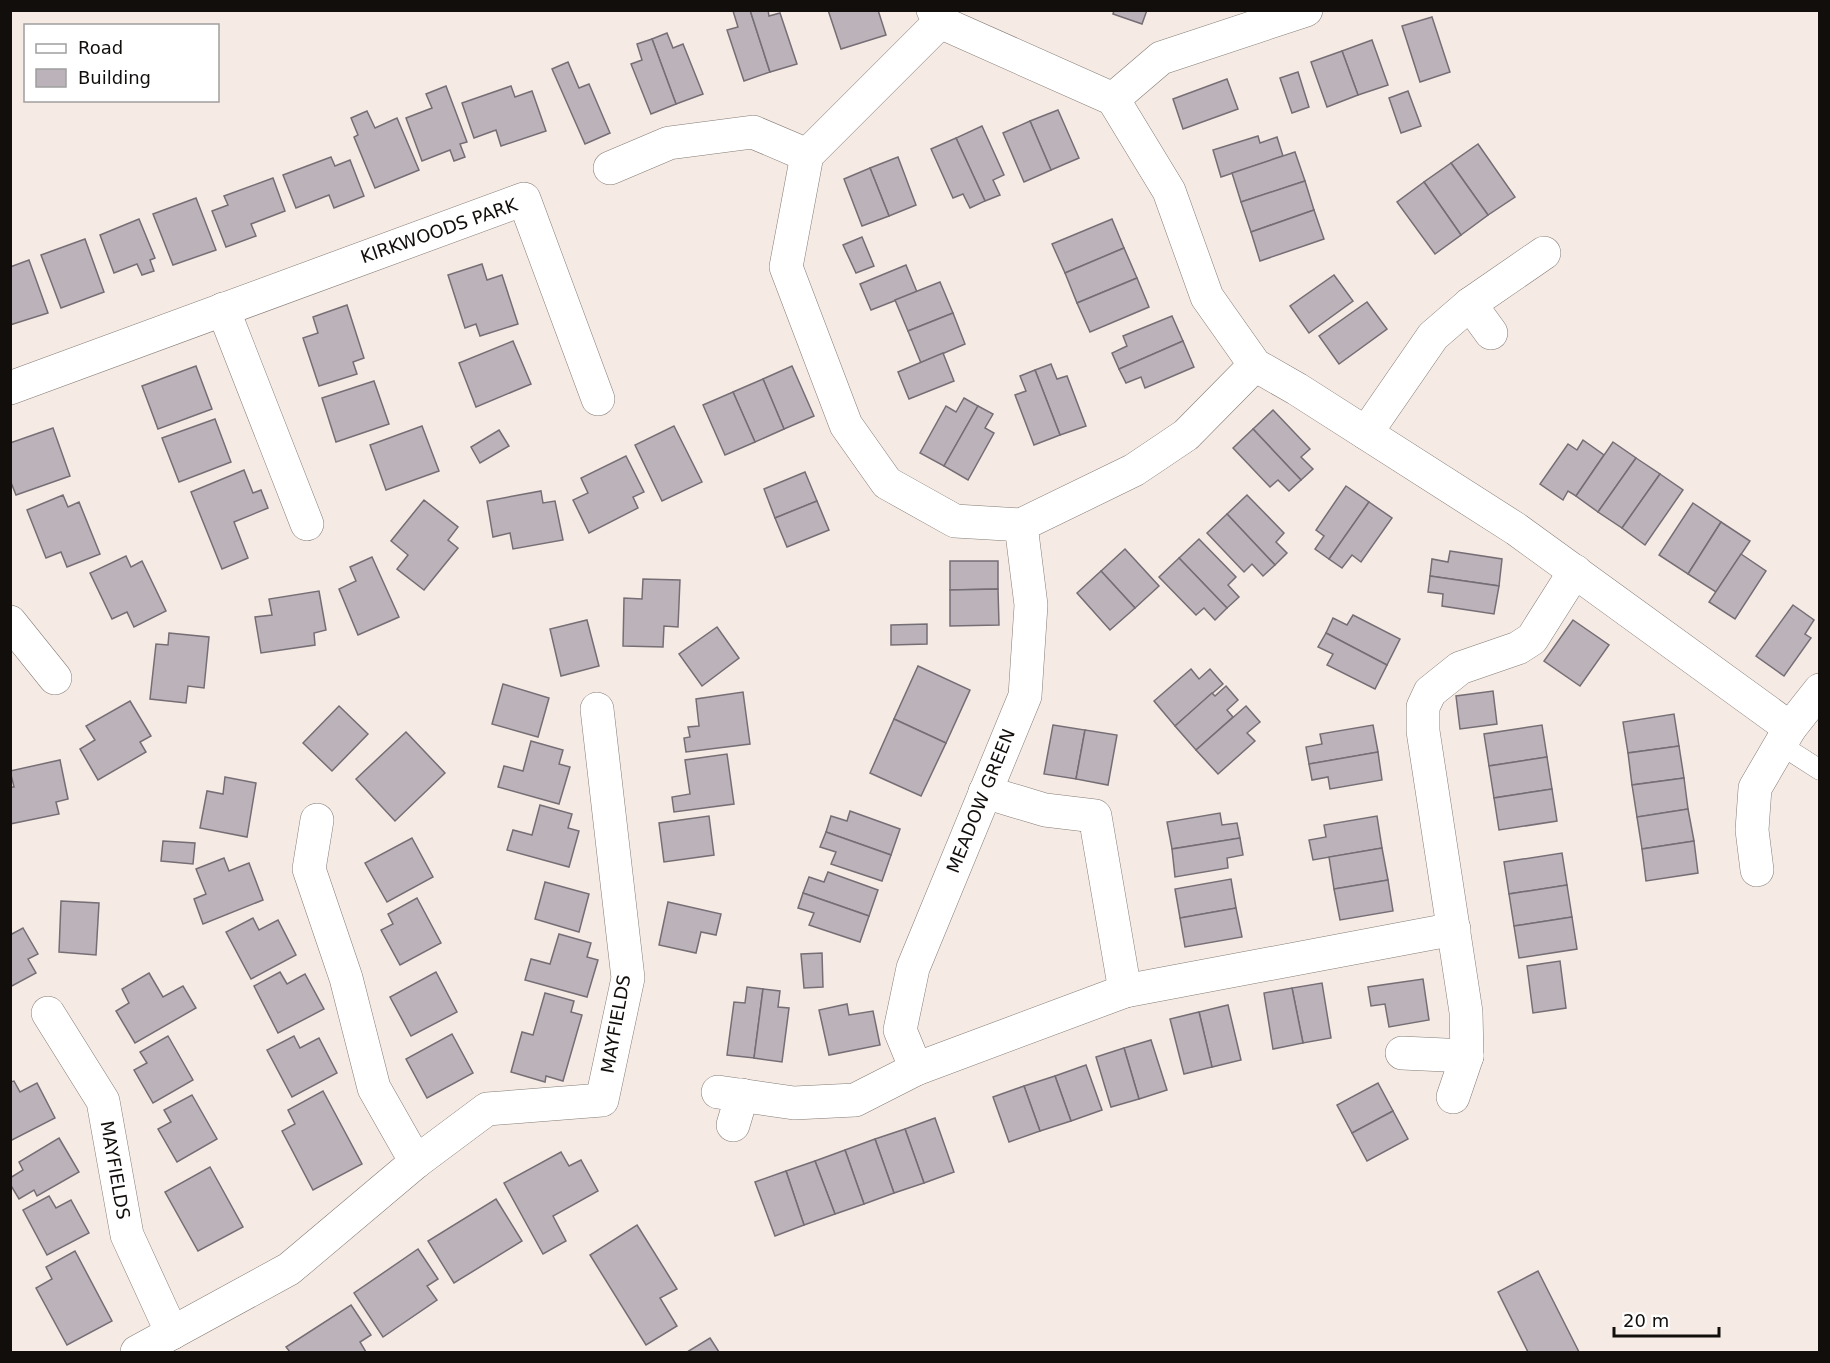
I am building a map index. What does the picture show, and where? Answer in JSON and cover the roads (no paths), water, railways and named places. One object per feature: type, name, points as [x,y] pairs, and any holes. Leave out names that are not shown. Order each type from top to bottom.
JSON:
[{"type":"street","points":[[1113,99],[1161,58],[1306,10]]},
{"type":"street","points":[[1255,365],[1186,435],[1134,470],[1021,525],[955,521],[887,483],[846,425],[786,267],[807,155],[936,16],[1113,99],[1168,191],[1207,297],[1255,365],[1297,389],[1516,529],[1575,571],[1786,737]]},
{"type":"street","points":[[610,168],[669,143],[753,132],[807,155]]},
{"type":"street","name":"KIRKWOODS PARK","points":[[10,388],[524,199],[598,399]]},
{"type":"street","points":[[1366,433],[1433,336],[1470,304],[1544,253]]},
{"type":"street","points":[[1470,304],[1491,333]]},
{"type":"street","points":[[223,309],[307,525]]},
{"type":"street","name":"MEADOW GREEN","points":[[916,1069],[900,1030],[913,968],[1025,696],[1031,605],[1021,525]]},
{"type":"street","points":[[1453,1096],[1467,1056],[1466,1012],[1423,731],[1423,707],[1431,692],[1460,668],[1518,648],[1532,639],[1575,571]]},
{"type":"street","points":[[10,622],[55,678]]},
{"type":"street","points":[[1757,870],[1752,830],[1755,788],[1786,737],[1820,690]]},
{"type":"street","name":"MAYFIELDS","points":[[137,1353],[289,1269],[416,1162],[487,1109],[602,1100],[628,978],[597,709]]},
{"type":"street","points":[[985,792],[1045,810],[1095,816],[1125,991]]},
{"type":"street","points":[[317,820],[309,869],[346,978],[374,1088],[416,1162]]},
{"type":"street","points":[[731,1104],[855,1100],[916,1069],[1125,991],[1454,929]]},
{"type":"street","name":"MAYFIELDS","points":[[48,1013],[103,1101],[127,1235],[172,1334]]},
{"type":"street","points":[[1402,1053],[1467,1056]]},
{"type":"lane","points":[[1786,737],[1820,770]]}]
